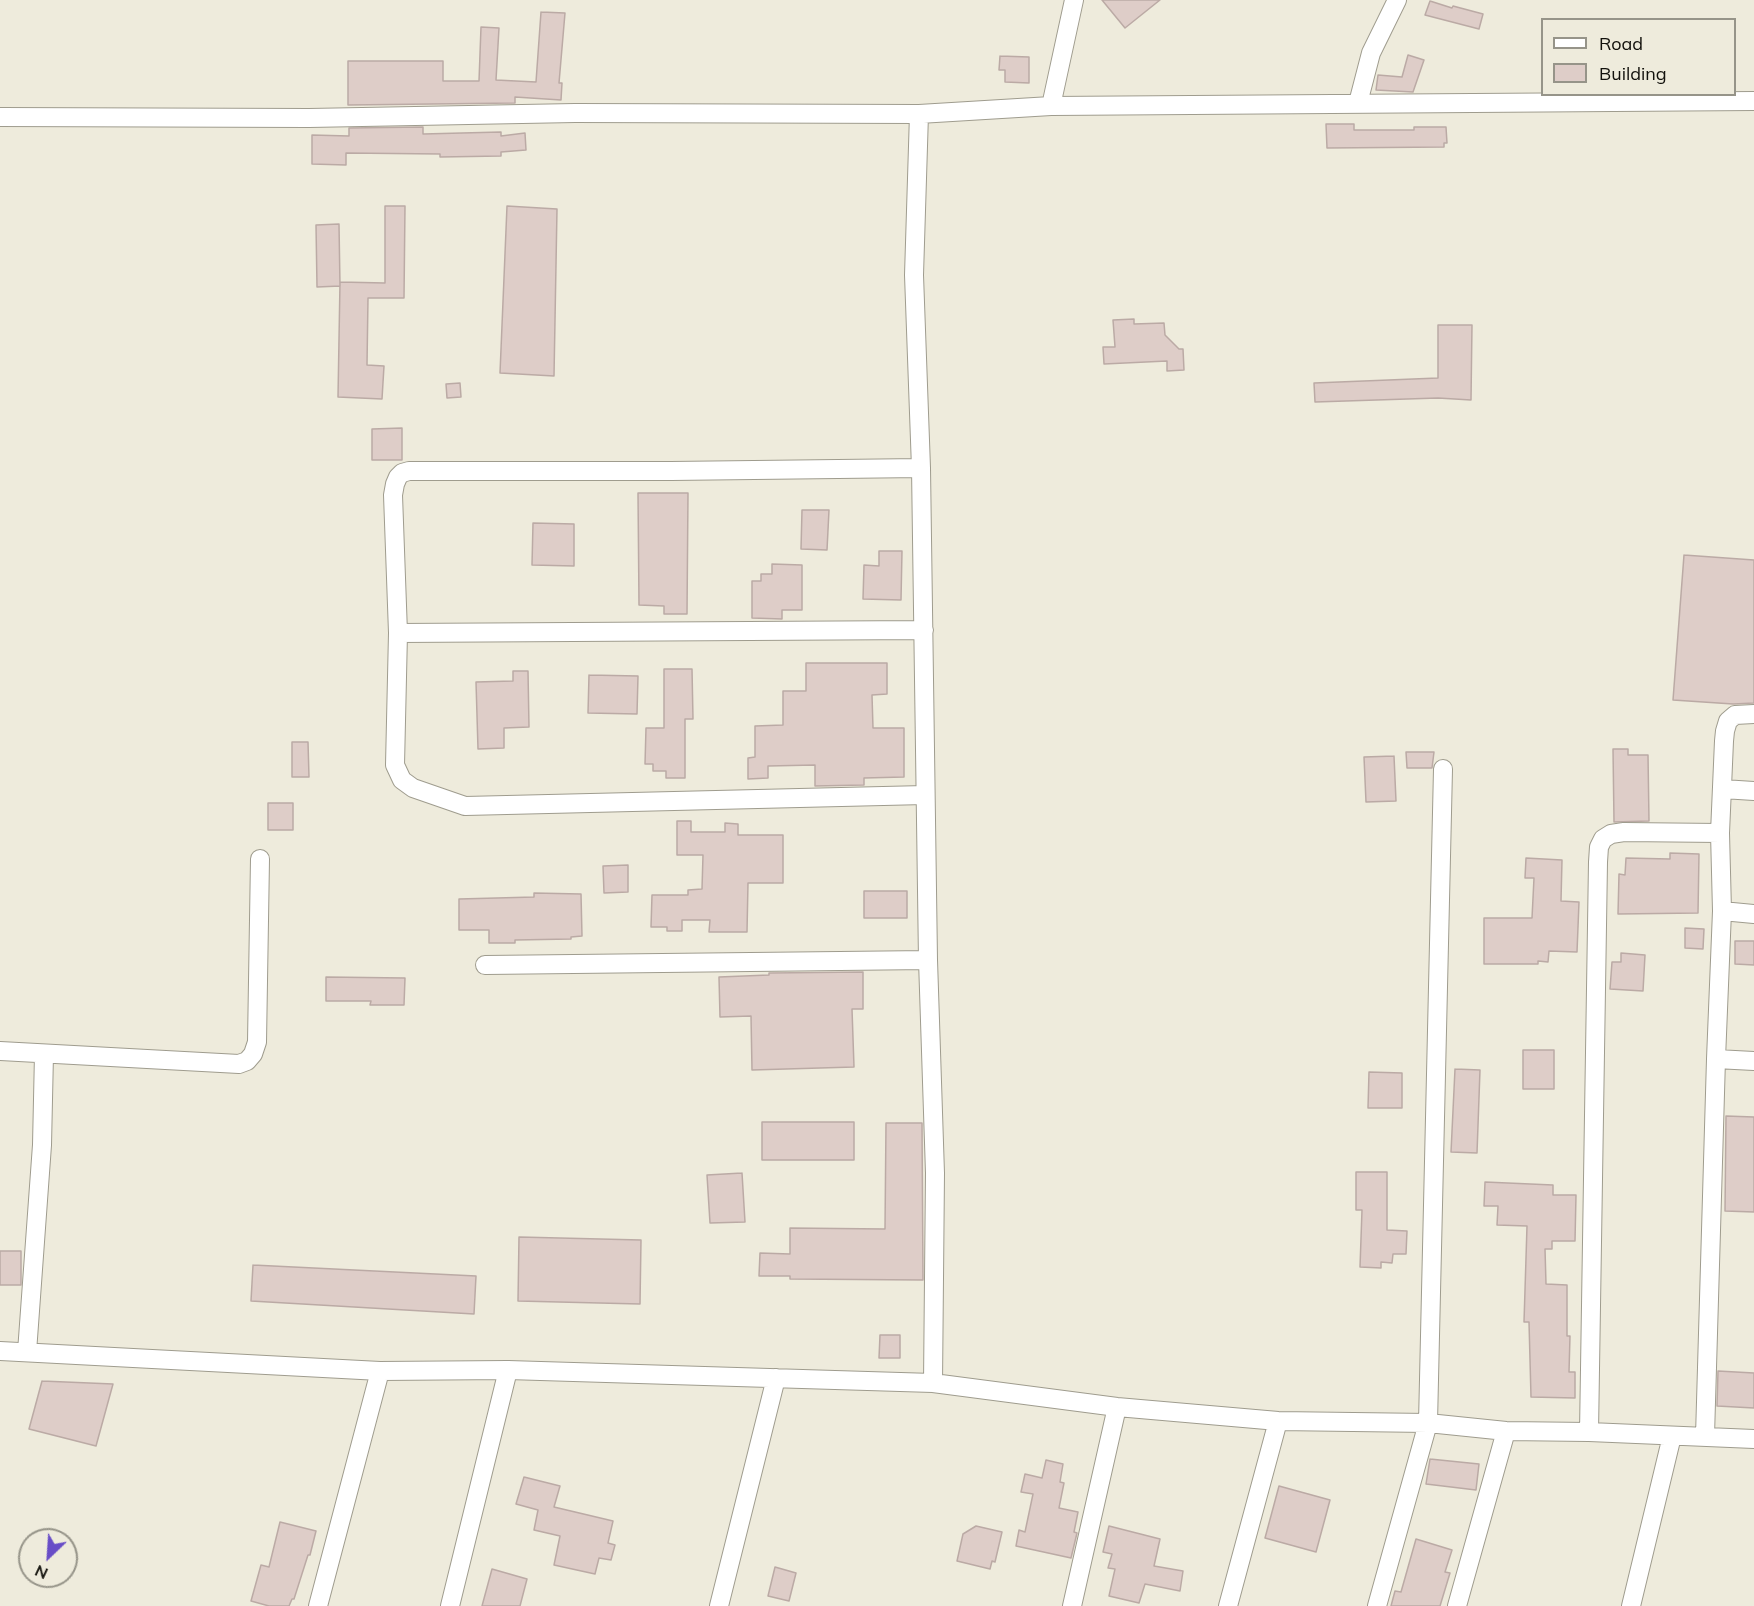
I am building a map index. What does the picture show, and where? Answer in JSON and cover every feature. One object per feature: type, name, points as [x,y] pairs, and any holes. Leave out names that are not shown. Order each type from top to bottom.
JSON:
[{"type":"street","points":[[1050,106],[1074,0]]},
{"type":"street","points":[[1358,103],[1371,53],[1397,0]]},
{"type":"street","points":[[0,117],[309,118],[575,112],[919,114],[1050,106],[1754,101]]},
{"type":"street","points":[[919,114],[914,275],[921,468],[928,960],[935,1173],[933,1383]]},
{"type":"street","points":[[921,468],[409,471],[402,473],[395,484],[393,495],[398,633],[395,765],[402,780],[413,788],[465,806],[925,795]]},
{"type":"street","points":[[398,633],[924,630]]},
{"type":"street","points":[[1706,1436],[1722,911],[1720,834],[1725,731],[1728,722],[1735,715],[1754,714]]},
{"type":"street","points":[[1377,1606],[1428,1423],[1443,769]]},
{"type":"street","points":[[1723,789],[1754,791]]},
{"type":"street","points":[[1589,1432],[1599,847],[1603,839],[1611,834],[1624,832],[1720,834]]},
{"type":"street","points":[[0,1051],[238,1064],[247,1061],[253,1054],[258,1034],[260,860]]},
{"type":"street","points":[[1722,911],[1754,914]]},
{"type":"street","points":[[485,965],[928,960]]},
{"type":"street","points":[[27,1352],[42,1145],[44,1054]]},
{"type":"street","points":[[1716,1059],[1754,1061]]},
{"type":"street","points":[[0,1351],[380,1371],[508,1370],[933,1383],[1116,1407],[1278,1421],[1428,1423],[1506,1431],[1754,1439]]},
{"type":"street","points":[[450,1606],[508,1370]]},
{"type":"street","points":[[318,1606],[380,1371]]},
{"type":"street","points":[[719,1606],[776,1378]]},
{"type":"street","points":[[1072,1606],[1116,1407]]},
{"type":"street","points":[[1228,1606],[1278,1421]]},
{"type":"street","points":[[1456,1606],[1506,1431]]},
{"type":"street","points":[[1631,1606],[1672,1436]]},
{"type":"building","points":[[1102,0],[1160,0],[1125,28]]},
{"type":"building","points":[[1430,1],[1483,14],[1479,29],[1425,15]]},
{"type":"building","points":[[541,12],[565,13],[559,83],[562,83],[561,100],[515,97],[515,103],[348,105],[348,61],[443,61],[443,81],[479,81],[481,27],[499,28],[496,80],[536,82]]},
{"type":"building","points":[[1408,55],[1424,60],[1413,92],[1376,90],[1378,75],[1402,77]]},
{"type":"building","points":[[1000,56],[1029,57],[1029,83],[1005,82],[1005,70],[999,70]]},
{"type":"building","points":[[1326,124],[1354,124],[1354,130],[1414,130],[1414,127],[1446,127],[1447,143],[1444,143],[1444,147],[1327,148]]},
{"type":"building","points":[[423,127],[423,134],[501,132],[501,136],[525,133],[526,150],[501,152],[501,156],[440,157],[440,154],[346,153],[346,165],[312,164],[312,135],[349,136],[349,128]]},
{"type":"building","points":[[385,206],[405,206],[404,298],[368,298],[367,365],[384,366],[382,399],[338,397],[340,282],[385,283]]},
{"type":"building","points":[[507,206],[557,209],[554,376],[500,373]]},
{"type":"building","points":[[339,224],[340,286],[317,287],[316,225]]},
{"type":"building","points":[[1134,319],[1134,324],[1164,323],[1165,335],[1179,349],[1183,349],[1184,370],[1167,371],[1167,361],[1104,364],[1103,347],[1115,347],[1113,320]]},
{"type":"building","points":[[1438,325],[1472,325],[1471,400],[1438,398],[1315,402],[1314,383],[1438,378]]},
{"type":"building","points":[[460,383],[461,397],[447,398],[446,384]]},
{"type":"building","points":[[402,428],[402,460],[372,460],[372,429]]},
{"type":"building","points":[[638,493],[688,493],[687,614],[664,614],[664,606],[639,605]]},
{"type":"building","points":[[802,510],[829,510],[827,550],[801,549]]},
{"type":"building","points":[[533,523],[574,524],[574,566],[532,565]]},
{"type":"building","points":[[879,551],[902,551],[901,600],[863,599],[864,565],[879,566]]},
{"type":"building","points":[[1684,555],[1754,560],[1754,703],[1673,700]]},
{"type":"building","points":[[772,564],[802,565],[802,610],[782,610],[782,619],[752,618],[752,581],[761,581],[761,574],[772,574]]},
{"type":"building","points":[[806,663],[887,663],[887,694],[872,695],[873,728],[904,728],[904,777],[864,778],[864,785],[815,786],[815,765],[768,766],[768,778],[748,779],[748,758],[755,757],[755,726],[783,725],[783,691],[806,691]]},
{"type":"building","points":[[664,669],[692,669],[693,719],[685,719],[685,778],[666,778],[666,771],[653,771],[653,764],[645,764],[646,728],[664,728]]},
{"type":"building","points":[[513,671],[528,671],[529,727],[504,728],[504,748],[478,749],[476,682],[513,681]]},
{"type":"building","points":[[589,675],[638,676],[637,714],[588,713]]},
{"type":"building","points":[[292,742],[308,742],[309,777],[292,777]]},
{"type":"building","points":[[1613,749],[1628,749],[1628,755],[1648,755],[1649,821],[1614,822]]},
{"type":"building","points":[[1406,752],[1434,752],[1432,768],[1407,768]]},
{"type":"building","points":[[1394,756],[1396,801],[1366,802],[1364,757]]},
{"type":"building","points":[[268,803],[293,803],[293,830],[268,830]]},
{"type":"building","points":[[677,821],[691,821],[691,832],[725,832],[725,823],[738,824],[738,835],[783,835],[783,883],[748,883],[747,932],[709,932],[710,920],[682,920],[682,931],[667,931],[667,927],[651,927],[652,895],[688,895],[688,890],[702,889],[703,855],[677,855]]},
{"type":"building","points":[[1670,853],[1699,854],[1698,913],[1618,914],[1619,874],[1625,875],[1626,858],[1670,859]]},
{"type":"building","points":[[1526,858],[1562,860],[1561,901],[1579,902],[1577,952],[1549,951],[1548,962],[1538,961],[1538,964],[1484,964],[1484,918],[1532,918],[1534,878],[1525,878]]},
{"type":"building","points":[[628,865],[628,892],[604,893],[603,866]]},
{"type":"building","points":[[864,891],[907,891],[907,918],[864,918]]},
{"type":"building","points":[[534,893],[581,894],[582,936],[571,937],[571,939],[489,943],[489,930],[459,930],[459,899],[534,897]]},
{"type":"building","points":[[1685,928],[1704,929],[1703,949],[1685,948]]},
{"type":"building","points":[[1735,941],[1754,941],[1754,965],[1735,964]]},
{"type":"building","points":[[1621,953],[1645,955],[1643,991],[1610,989],[1612,962],[1621,962]]},
{"type":"building","points":[[863,972],[863,1009],[852,1009],[854,1067],[752,1070],[751,1016],[720,1017],[719,977],[769,975],[769,973]]},
{"type":"building","points":[[326,977],[405,978],[404,1005],[370,1005],[371,1001],[326,1001]]},
{"type":"building","points":[[1523,1050],[1554,1050],[1554,1089],[1523,1089]]},
{"type":"building","points":[[1455,1069],[1480,1070],[1477,1153],[1451,1152]]},
{"type":"building","points":[[1369,1072],[1402,1073],[1402,1108],[1368,1108]]},
{"type":"building","points":[[1726,1116],[1754,1117],[1754,1212],[1725,1211]]},
{"type":"building","points":[[762,1122],[854,1122],[854,1160],[762,1160]]},
{"type":"building","points":[[886,1123],[922,1123],[923,1280],[790,1279],[790,1276],[759,1276],[760,1253],[790,1254],[790,1228],[885,1229]]},
{"type":"building","points":[[1356,1172],[1387,1172],[1387,1230],[1407,1231],[1406,1254],[1393,1254],[1392,1263],[1381,1262],[1381,1268],[1360,1267],[1362,1210],[1356,1210]]},
{"type":"building","points":[[742,1173],[745,1222],[710,1223],[707,1175]]},
{"type":"building","points":[[1485,1182],[1553,1185],[1553,1195],[1576,1195],[1575,1241],[1552,1241],[1552,1249],[1545,1249],[1546,1284],[1567,1285],[1567,1336],[1570,1336],[1569,1372],[1575,1372],[1575,1398],[1531,1397],[1529,1322],[1524,1322],[1527,1226],[1497,1225],[1498,1206],[1484,1206]]},
{"type":"building","points":[[519,1237],[641,1240],[640,1304],[518,1301]]},
{"type":"building","points":[[0,1251],[21,1251],[21,1285],[0,1285]]},
{"type":"building","points":[[253,1265],[476,1276],[474,1314],[251,1301]]},
{"type":"building","points":[[880,1335],[900,1335],[900,1358],[879,1358]]},
{"type":"building","points":[[1718,1371],[1754,1373],[1754,1408],[1717,1406]]},
{"type":"building","points":[[42,1381],[113,1384],[96,1446],[29,1429]]},
{"type":"building","points":[[1430,1459],[1479,1464],[1476,1490],[1426,1484]]},
{"type":"building","points":[[1046,1460],[1063,1464],[1060,1482],[1064,1483],[1059,1508],[1078,1512],[1074,1532],[1077,1533],[1071,1558],[1016,1546],[1019,1530],[1025,1532],[1033,1494],[1021,1492],[1025,1474],[1042,1478]]},
{"type":"building","points":[[524,1477],[560,1486],[554,1507],[613,1521],[608,1543],[615,1545],[611,1560],[599,1558],[595,1574],[554,1565],[560,1536],[534,1530],[538,1510],[516,1504]]},
{"type":"building","points":[[1279,1486],[1330,1500],[1316,1552],[1265,1538]]},
{"type":"building","points":[[280,1522],[316,1531],[294,1599],[289,1606],[269,1606],[251,1601],[261,1565],[269,1567]]},
{"type":"building","points":[[976,1526],[1002,1532],[995,1562],[992,1561],[990,1569],[957,1561],[963,1534]]},
{"type":"building","points":[[1109,1526],[1160,1539],[1154,1566],[1183,1571],[1180,1591],[1145,1584],[1139,1603],[1109,1596],[1115,1569],[1108,1568],[1112,1554],[1103,1552]]},
{"type":"building","points":[[1416,1539],[1452,1550],[1445,1572],[1450,1573],[1440,1606],[1391,1606],[1395,1591],[1401,1592]]},
{"type":"building","points":[[775,1567],[796,1573],[789,1601],[768,1596]]},
{"type":"building","points":[[492,1569],[527,1579],[520,1606],[482,1606]]}]
